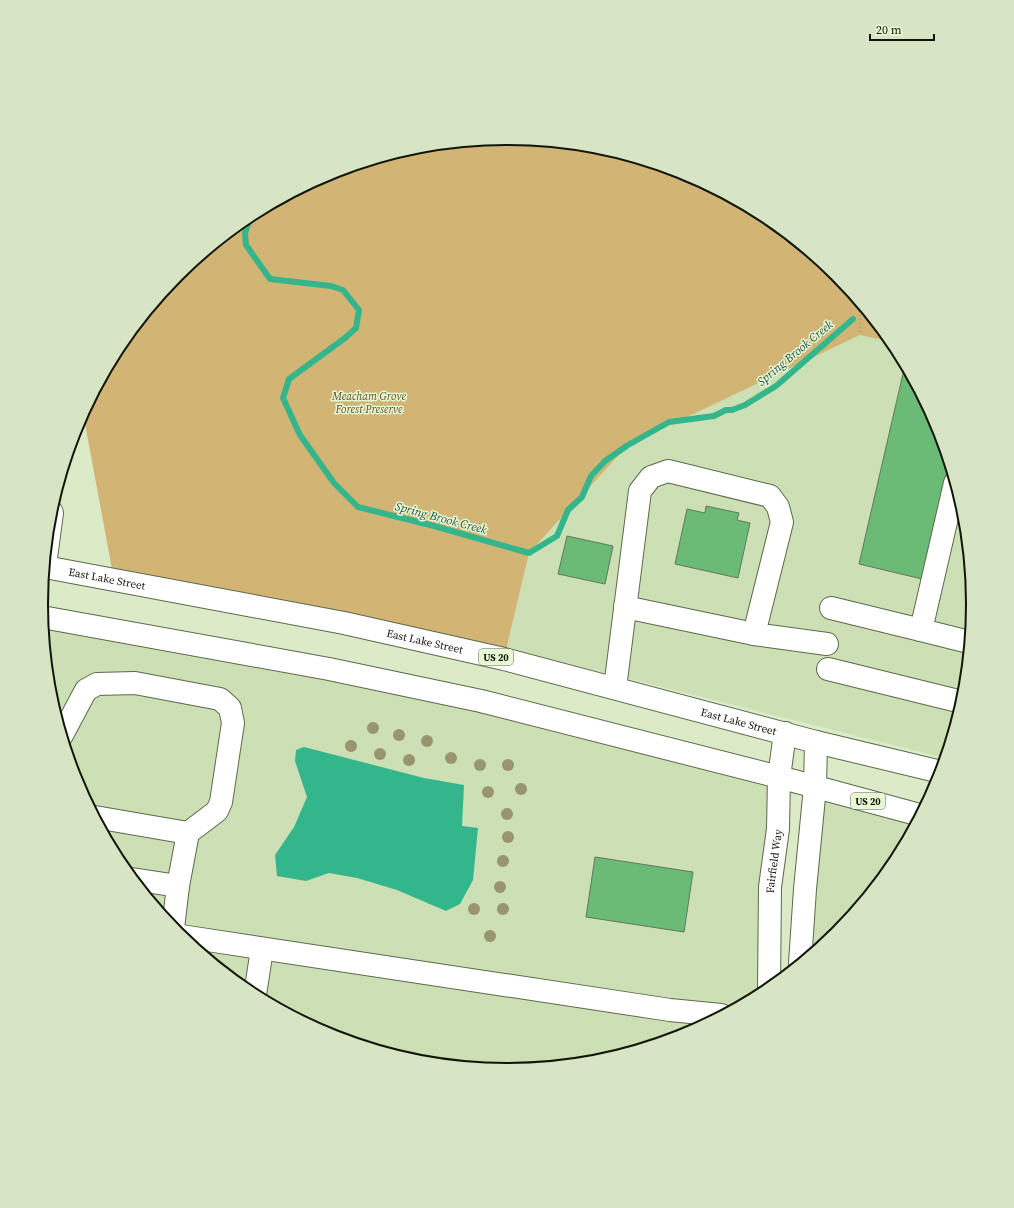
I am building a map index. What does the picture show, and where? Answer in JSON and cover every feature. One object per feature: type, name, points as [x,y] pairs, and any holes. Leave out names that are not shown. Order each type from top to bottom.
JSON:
[{"type":"main road","points":[[615,688],[640,490],[651,477],[668,471],[770,496],[778,507],[782,522],[754,634]]},
{"type":"main road","points":[[921,630],[952,495]]},
{"type":"main road","name":"East Lake Street","points":[[50,568],[344,623],[504,659],[785,734],[935,771]]},
{"type":"main road","points":[[625,606],[754,634],[827,644]]},
{"type":"main road","points":[[831,608],[964,641]]},
{"type":"main road","name":"US 20","points":[[48,618],[329,669],[473,700],[779,777],[915,814]]},
{"type":"main road","points":[[828,669],[955,700]]},
{"type":"main road","points":[[66,729],[86,690],[97,684],[135,683],[220,699],[230,708],[233,723],[221,802],[217,811],[188,833],[178,886],[174,920]]},
{"type":"main road","name":"Fairfield Way","points":[[769,981],[770,887],[778,829],[779,777],[785,734]]},
{"type":"main road","points":[[800,957],[805,889],[815,787],[816,742]]},
{"type":"main road","points":[[101,818],[188,833]]},
{"type":"main road","points":[[141,880],[178,886]]},
{"type":"main road","points":[[192,938],[670,1010],[713,1014]]},
{"type":"main road","points":[[256,989],[262,949]]},
{"type":"path","points":[[860,311],[860,335]]},
{"type":"shaded area","points":[[860,335],[882,340],[905,374],[919,401],[942,456],[957,514],[962,544],[966,604],[962,664],[957,694],[940,757],[507,648],[529,553],[628,445]]},
{"type":"shaded area","points":[[49,622],[467,706],[772,782],[762,986],[710,1016],[683,1028],[655,1039],[597,1054],[537,1062],[507,1063],[447,1059],[417,1054],[359,1039],[304,1016],[277,1002],[252,986],[204,949],[182,929],[162,907],[125,859],[95,807],[83,780],[72,752],[57,694],[52,664]]},
{"type":"shaded area","points":[[304,747],[424,778],[464,785],[462,826],[478,828],[473,880],[460,904],[446,911],[397,890],[357,878],[329,873],[306,881],[277,876],[275,855],[294,827],[307,797],[295,761],[296,750]]},
{"type":"shaded area","points":[[822,796],[912,820],[889,859],[871,883],[832,929],[812,948]]},
{"type":"green space","name":"Meacham Grove Forest Preserve","points":[[507,145],[567,149],[597,154],[655,169],[710,192],[736,206],[762,222],[786,240],[832,279],[852,301],[882,340],[860,335],[628,445],[529,553],[504,659],[112,569],[85,424],[109,374],[125,349],[162,301],[182,279],[204,259],[252,222],[278,206],[304,192],[359,169],[417,154],[447,149]]},
{"type":"building","points":[[903,372],[931,428],[947,473],[922,579],[859,564]]},
{"type":"building","points":[[706,506],[739,513],[737,520],[750,523],[738,578],[675,564],[687,509],[705,513]]},
{"type":"building","points":[[567,536],[613,546],[605,584],[558,574]]},
{"type":"building","points":[[595,857],[693,872],[684,932],[586,917]]},
{"type":"waterway","name":"Spring Brook Creek","points":[[248,225],[245,233],[246,245],[270,279],[331,286],[343,290],[359,310],[356,328],[345,338],[289,379],[283,398],[300,435],[334,483],[358,507],[434,526],[529,553],[557,536],[568,510],[582,497],[591,476],[605,461],[628,445],[669,422],[714,416],[726,410],[732,410],[745,405],[776,386],[853,319]]}]
